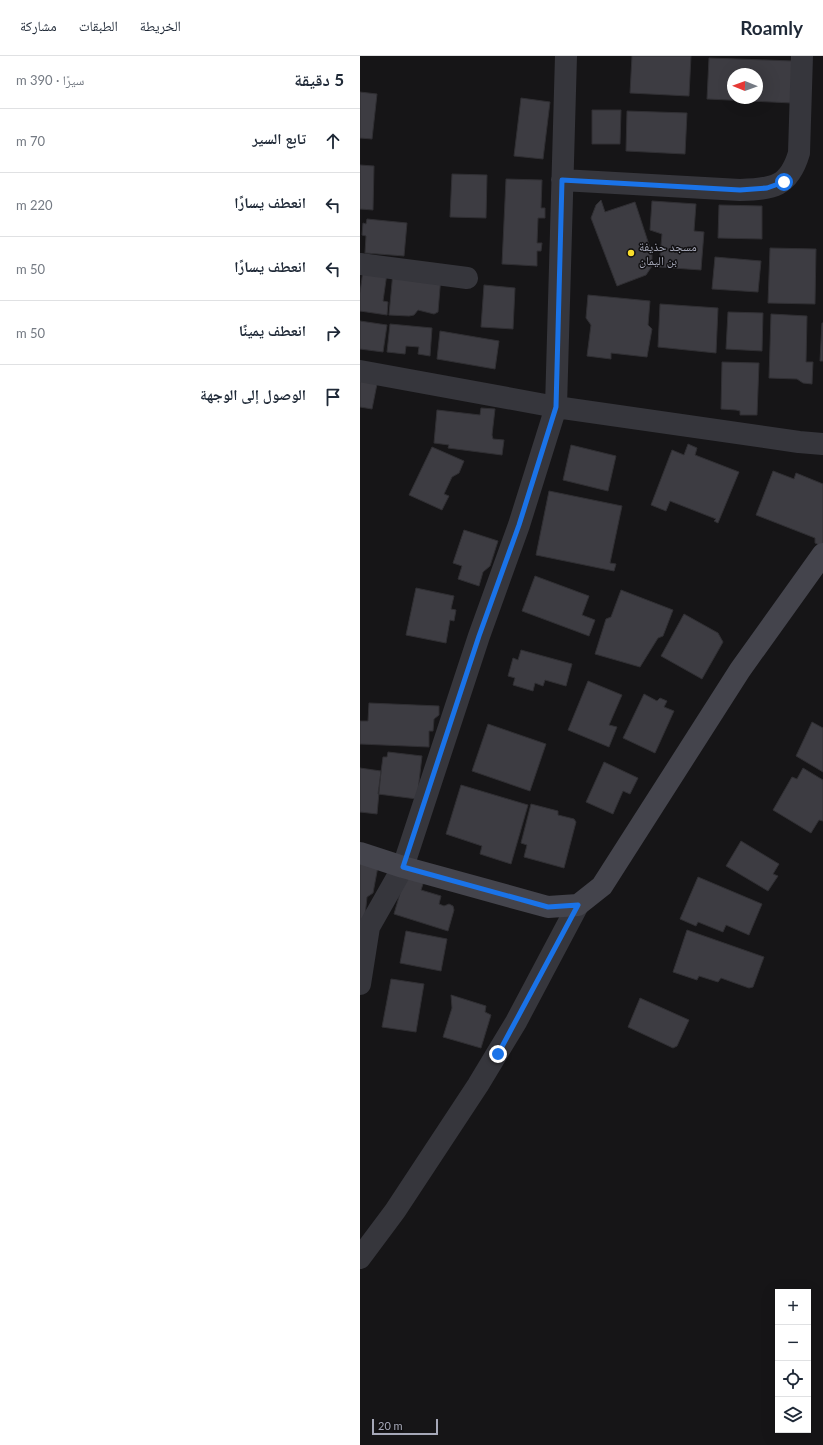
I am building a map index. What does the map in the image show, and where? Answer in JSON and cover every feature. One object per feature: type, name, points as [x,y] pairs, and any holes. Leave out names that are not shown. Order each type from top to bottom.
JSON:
[{"type":"street","points":[[360,984],[370,927],[403,867],[479,636],[519,525],[556,407],[566,56]]},
{"type":"street","points":[[562,180],[740,190],[767,188],[784,182],[795,166],[799,153],[802,56]]},
{"type":"street","points":[[360,264],[467,278]]},
{"type":"street","points":[[360,371],[556,407],[799,442],[823,444]]},
{"type":"street","points":[[360,1258],[395,1211],[486,1073],[519,1016],[578,905],[602,886],[740,670],[823,554]]},
{"type":"street","points":[[360,853],[403,867],[548,907],[578,905]]},
{"type":"building","points":[[632,56],[691,56],[689,96],[630,93]]},
{"type":"building","points":[[709,58],[794,61],[792,103],[763,102],[763,68],[727,68],[727,100],[707,99]]},
{"type":"building","points":[[360,92],[377,94],[372,139],[360,138]]},
{"type":"building","points":[[521,98],[550,102],[543,159],[514,156]]},
{"type":"building","points":[[592,110],[621,110],[620,144],[592,144]]},
{"type":"building","points":[[627,111],[687,113],[685,154],[626,151]]},
{"type":"building","points":[[360,165],[374,166],[373,210],[360,209]]},
{"type":"building","points":[[452,174],[487,175],[486,218],[450,217]]},
{"type":"building","points":[[506,179],[542,180],[541,208],[545,208],[545,218],[538,218],[537,243],[542,243],[541,251],[537,251],[537,266],[502,264]]},
{"type":"building","points":[[601,200],[605,212],[635,202],[652,254],[652,266],[646,275],[617,286],[591,218],[596,205]]},
{"type":"building","points":[[652,201],[696,204],[694,231],[704,232],[701,270],[659,267],[662,234],[650,230]]},
{"type":"building","points":[[719,205],[762,206],[762,239],[718,238]]},
{"type":"building","points":[[367,219],[407,223],[404,256],[365,253],[366,236],[362,235],[363,223],[366,224]]},
{"type":"building","points":[[770,248],[816,249],[815,304],[768,303]]},
{"type":"building","points":[[715,257],[761,261],[758,292],[712,289]]},
{"type":"building","points":[[363,270],[387,273],[383,301],[388,302],[387,315],[360,311],[360,293]]},
{"type":"building","points":[[393,272],[441,276],[438,312],[434,314],[418,310],[414,315],[409,316],[389,315]]},
{"type":"building","points":[[484,285],[515,288],[513,329],[481,327]]},
{"type":"building","points":[[588,295],[650,301],[648,325],[652,329],[647,357],[611,353],[611,359],[587,356],[591,325],[586,318]]},
{"type":"building","points":[[660,304],[718,308],[716,353],[658,347]]},
{"type":"building","points":[[728,312],[763,313],[762,351],[726,349]]},
{"type":"building","points":[[771,314],[807,316],[806,362],[813,362],[812,384],[803,383],[797,379],[769,378]]},
{"type":"building","points":[[360,321],[387,325],[383,352],[360,349]]},
{"type":"building","points":[[822,323],[823,361],[820,361]]},
{"type":"building","points":[[390,324],[432,328],[430,356],[418,354],[419,347],[406,346],[405,354],[387,352]]},
{"type":"building","points":[[440,331],[499,341],[495,369],[437,359]]},
{"type":"building","points":[[722,362],[759,363],[757,415],[740,415],[740,411],[721,409]]},
{"type":"building","points":[[360,381],[377,384],[372,409],[360,407]]},
{"type":"building","points":[[481,408],[495,409],[492,435],[493,439],[504,440],[502,455],[448,448],[449,445],[434,443],[437,410],[480,415]]},
{"type":"building","points":[[688,444],[697,448],[695,455],[739,472],[718,523],[714,521],[716,519],[670,501],[666,511],[651,505],[672,450],[684,455]]},
{"type":"building","points":[[571,445],[616,456],[608,491],[563,480]]},
{"type":"building","points":[[432,447],[464,461],[459,473],[452,477],[444,494],[449,496],[442,510],[409,495]]},
{"type":"building","points":[[773,471],[794,479],[796,473],[823,484],[823,547],[815,543],[815,538],[756,515]]},
{"type":"building","points":[[549,491],[622,506],[610,563],[616,564],[614,571],[536,555]]},
{"type":"building","points":[[464,530],[498,541],[490,566],[483,572],[479,586],[458,579],[462,566],[453,563]]},
{"type":"building","points":[[535,576],[589,596],[582,615],[595,620],[589,636],[522,611]]},
{"type":"building","points":[[416,588],[454,596],[451,609],[456,610],[454,621],[450,620],[446,643],[406,635]]},
{"type":"building","points":[[621,590],[673,610],[663,636],[658,638],[640,667],[595,654],[606,619],[611,617]]},
{"type":"building","points":[[684,614],[718,633],[723,642],[702,679],[661,656]]},
{"type":"building","points":[[521,650],[572,664],[566,686],[545,680],[543,686],[535,683],[533,691],[513,685],[515,678],[508,676],[513,658],[518,660]]},
{"type":"building","points":[[588,681],[622,695],[609,725],[617,727],[609,747],[568,730]]},
{"type":"building","points":[[644,694],[657,701],[660,698],[667,701],[664,707],[674,711],[655,753],[623,738]]},
{"type":"building","points":[[369,703],[439,706],[439,715],[434,719],[433,731],[429,731],[429,747],[360,744],[360,721],[368,721]]},
{"type":"building","points":[[812,722],[823,728],[823,772],[796,756]]},
{"type":"building","points":[[488,724],[546,744],[530,791],[472,771]]},
{"type":"building","points":[[388,752],[422,756],[417,799],[378,794],[383,757],[387,757]]},
{"type":"building","points":[[604,762],[638,778],[630,794],[623,791],[613,814],[586,802]]},
{"type":"building","points":[[360,768],[381,771],[377,814],[360,812]]},
{"type":"building","points":[[803,768],[823,780],[823,821],[819,820],[811,833],[773,810],[792,777],[797,779]]},
{"type":"building","points":[[461,785],[528,805],[511,864],[480,854],[482,846],[446,834]]},
{"type":"building","points":[[531,804],[558,811],[558,815],[574,819],[576,822],[564,868],[524,857],[527,845],[521,843]]},
{"type":"building","points":[[741,841],[779,864],[773,874],[778,876],[768,891],[726,866]]},
{"type":"building","points":[[360,857],[379,861],[373,893],[367,897],[364,925],[360,925]]},
{"type":"building","points":[[405,876],[424,881],[421,890],[441,896],[439,904],[444,906],[449,904],[453,906],[454,910],[448,931],[394,914]]},
{"type":"building","points":[[698,877],[762,904],[749,935],[726,925],[723,932],[698,922],[696,926],[680,919]]},
{"type":"building","points":[[687,930],[764,957],[753,987],[749,988],[721,978],[718,982],[699,976],[697,980],[673,972]]},
{"type":"building","points":[[406,931],[447,939],[441,971],[400,963]]},
{"type":"building","points":[[391,979],[424,984],[416,1032],[382,1027]]},
{"type":"building","points":[[451,995],[486,1006],[485,1012],[491,1015],[481,1048],[443,1037],[452,1008]]},
{"type":"building","points":[[640,998],[689,1020],[677,1046],[673,1048],[628,1027]]},
{"type":"place","name":"مسجد حذيفة بن اليمان","points":[[631,253]]},
{"type":"route","points":[[498,1054],[578,905],[548,907],[403,867],[479,636],[519,525],[556,407],[562,180],[740,190],[759,190],[776,186],[784,182]]}]
